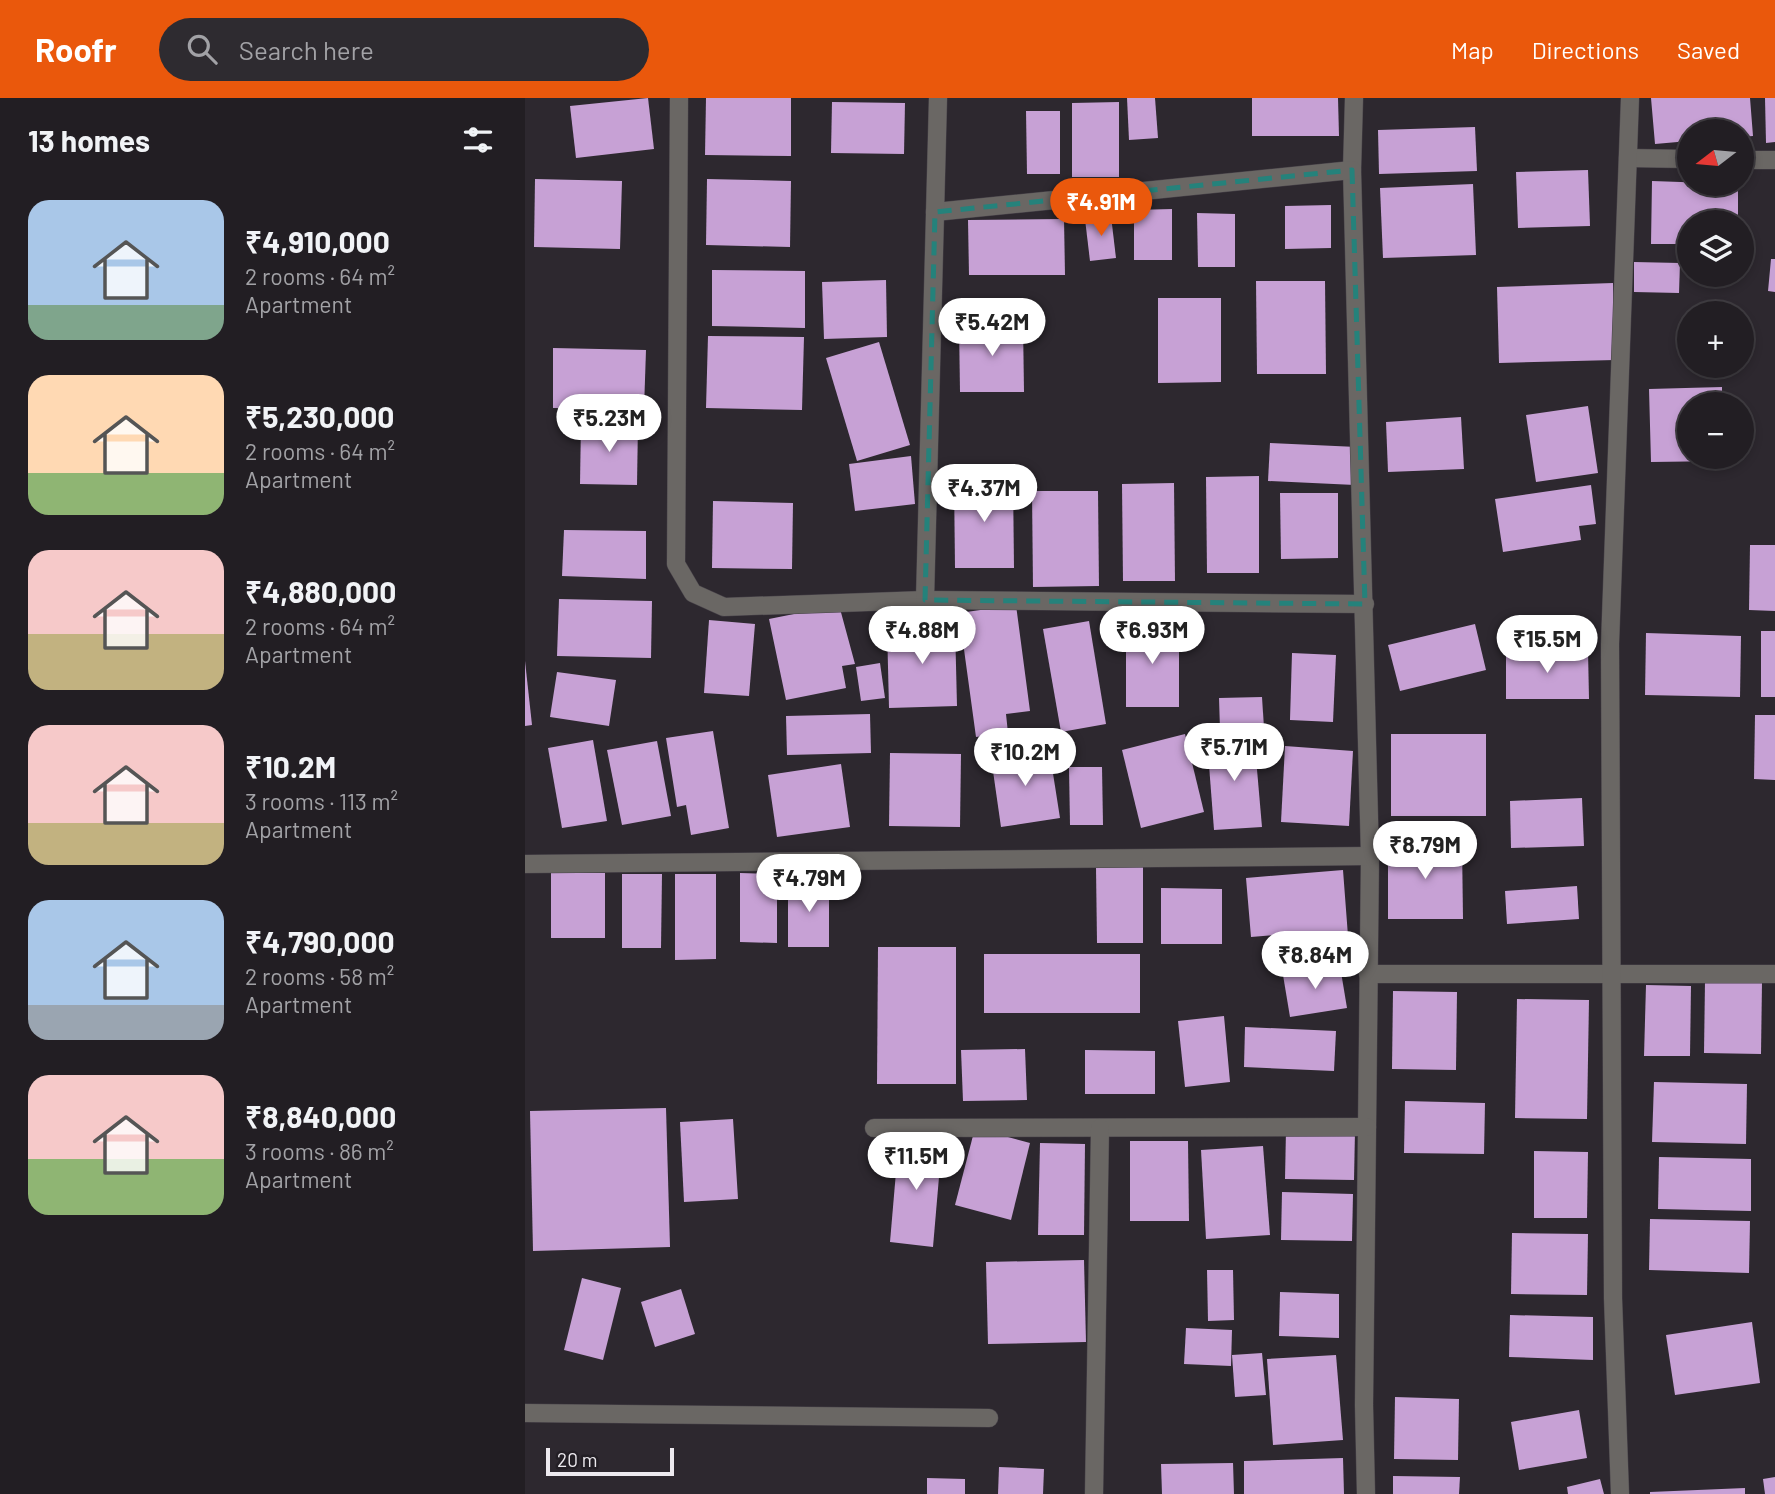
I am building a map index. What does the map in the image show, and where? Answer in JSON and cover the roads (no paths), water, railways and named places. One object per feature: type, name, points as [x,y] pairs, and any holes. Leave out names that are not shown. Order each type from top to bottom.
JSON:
[{"type":"street","points":[[679,98],[676,564],[693,593],[724,607],[925,600],[1365,604]]},
{"type":"street","points":[[925,600],[938,98]]},
{"type":"street","points":[[1354,98],[1352,170],[1370,856],[1366,1494]]},
{"type":"street","points":[[1620,1494],[1613,1298],[1609,644],[1630,98]]},
{"type":"street","points":[[1628,158],[1677,159]]},
{"type":"street","points":[[1754,160],[1775,160]]},
{"type":"street","points":[[935,212],[1352,170]]},
{"type":"street","points":[[525,864],[1370,856]]},
{"type":"street","points":[[1369,974],[1775,974]]},
{"type":"street","points":[[874,1128],[1367,1127]]},
{"type":"street","points":[[1094,1494],[1100,1128]]},
{"type":"street","points":[[525,1413],[989,1418]]}]
